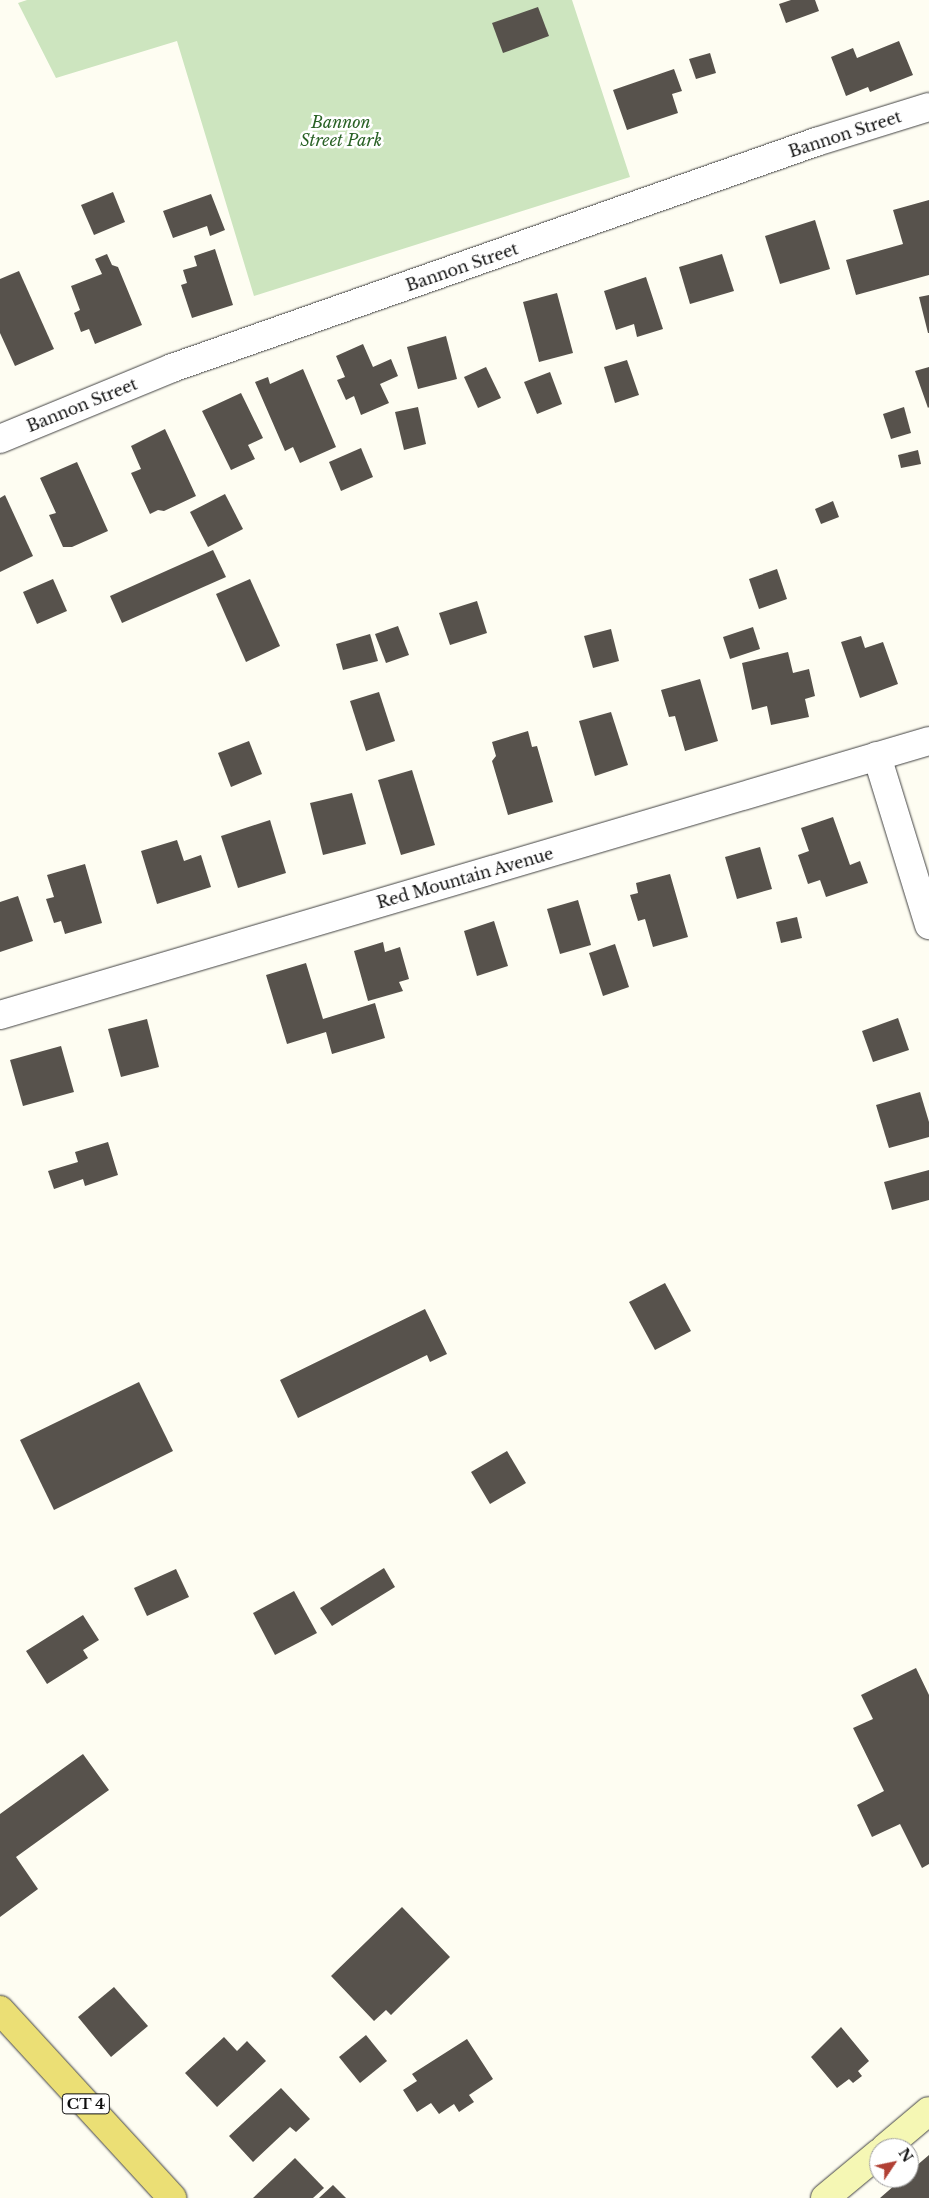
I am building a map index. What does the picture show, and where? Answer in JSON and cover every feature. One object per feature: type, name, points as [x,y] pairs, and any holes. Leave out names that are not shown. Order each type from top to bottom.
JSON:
[{"type":"main road","name":"CT 4","points":[[0,2010],[172,2198]]},
{"type":"main road","points":[[897,2138],[929,2111]]},
{"type":"main road","points":[[825,2198],[869,2161]]},
{"type":"street","name":"Bannon Street","points":[[0,439],[172,368],[816,142],[929,107]]},
{"type":"street","name":"Red Mountain Avenue","points":[[0,1015],[929,740]]},
{"type":"street","points":[[877,756],[929,925]]},
{"type":"green space","name":"Bannon Street Park","points":[[27,0],[572,0],[630,177],[254,296],[177,41],[56,78],[18,3]]},
{"type":"building","points":[[791,0],[815,0],[819,11],[786,23],[779,4]]},
{"type":"building","points":[[538,7],[549,36],[503,53],[492,23]]},
{"type":"building","points":[[899,41],[913,75],[870,92],[868,87],[846,96],[831,57],[853,48],[857,58]]},
{"type":"building","points":[[710,53],[716,73],[696,79],[689,59]]},
{"type":"building","points":[[674,69],[682,91],[672,94],[678,113],[627,130],[613,90]]},
{"type":"building","points":[[113,192],[125,222],[94,235],[81,205]]},
{"type":"building","points":[[211,194],[225,230],[210,236],[207,226],[173,238],[163,211]]},
{"type":"building","points":[[929,200],[929,275],[856,295],[846,260],[903,244],[893,210]]},
{"type":"building","points":[[815,220],[830,269],[780,284],[765,236]]},
{"type":"building","points":[[215,249],[233,305],[192,318],[181,285],[187,283],[183,270],[197,266],[194,256]]},
{"type":"building","points":[[107,254],[112,265],[118,267],[142,325],[95,344],[89,329],[81,332],[74,313],[80,310],[71,286],[102,274],[95,259]]},
{"type":"building","points":[[722,254],[734,291],[690,304],[679,267]]},
{"type":"building","points":[[19,271],[54,349],[15,366],[0,333],[0,279]]},
{"type":"building","points":[[646,277],[663,329],[637,337],[634,324],[616,330],[604,291]]},
{"type":"building","points":[[557,293],[573,353],[539,362],[523,302]]},
{"type":"building","points":[[929,295],[929,333],[928,333],[919,297]]},
{"type":"building","points":[[446,336],[457,379],[418,389],[407,347]]},
{"type":"building","points":[[363,344],[373,367],[391,359],[398,376],[380,384],[389,403],[361,415],[354,396],[346,400],[337,380],[345,377],[336,356]]},
{"type":"building","points":[[627,360],[639,395],[615,403],[604,367]]},
{"type":"building","points":[[486,367],[501,398],[478,408],[464,377]]},
{"type":"building","points":[[929,367],[929,407],[928,408],[915,371]]},
{"type":"building","points":[[303,369],[336,447],[300,463],[293,447],[285,451],[255,382],[268,377],[270,384]]},
{"type":"building","points":[[550,372],[562,404],[537,414],[524,382]]},
{"type":"building","points":[[241,393],[263,438],[248,445],[255,459],[231,470],[202,411]]},
{"type":"building","points":[[418,407],[426,444],[404,450],[395,412]]},
{"type":"building","points":[[904,407],[911,433],[891,439],[883,414]]},
{"type":"building","points":[[165,429],[196,496],[164,511],[158,510],[150,514],[131,473],[141,469],[131,446]]},
{"type":"building","points":[[361,448],[373,477],[341,491],[329,462]]},
{"type":"building","points":[[918,450],[921,464],[901,468],[898,455]]},
{"type":"building","points":[[77,462],[108,531],[72,547],[63,547],[49,515],[56,513],[40,478]]},
{"type":"building","points":[[225,494],[243,529],[208,547],[190,512]]},
{"type":"building","points":[[5,495],[33,556],[0,572],[0,498]]},
{"type":"building","points":[[833,501],[839,517],[821,524],[815,509]]},
{"type":"building","points":[[213,550],[226,577],[122,623],[110,596]]},
{"type":"building","points":[[777,569],[787,599],[759,609],[749,579]]},
{"type":"building","points":[[53,579],[67,611],[37,624],[23,592]]},
{"type":"building","points":[[250,579],[280,646],[246,662],[216,594]]},
{"type":"building","points":[[477,601],[487,633],[450,645],[439,613]]},
{"type":"building","points":[[398,626],[409,655],[386,663],[375,634]]},
{"type":"building","points":[[753,627],[760,649],[730,659],[723,637]]},
{"type":"building","points":[[611,629],[619,661],[593,668],[584,636]]},
{"type":"building","points":[[370,634],[378,661],[343,670],[336,644]]},
{"type":"building","points":[[861,636],[865,648],[883,642],[898,684],[860,698],[841,642]]},
{"type":"building","points":[[788,652],[793,673],[809,669],[815,696],[805,699],[809,717],[771,725],[767,706],[752,710],[742,663]]},
{"type":"building","points":[[700,679],[718,741],[685,751],[675,716],[669,717],[661,690]]},
{"type":"building","points":[[379,692],[395,741],[366,751],[350,701]]},
{"type":"building","points":[[611,712],[628,765],[595,776],[579,721]]},
{"type":"building","points":[[528,731],[532,747],[537,746],[553,802],[508,815],[492,761],[496,756],[492,742]]},
{"type":"building","points":[[249,741],[262,774],[231,787],[218,753]]},
{"type":"building","points":[[412,770],[435,845],[401,855],[378,780]]},
{"type":"building","points":[[352,793],[366,844],[323,855],[310,803]]},
{"type":"building","points":[[833,817],[850,865],[860,861],[868,883],[826,897],[820,880],[808,884],[798,855],[809,851],[801,828]]},
{"type":"building","points":[[270,820],[286,873],[238,888],[221,836]]},
{"type":"building","points":[[177,840],[184,861],[201,855],[211,887],[157,904],[141,851]]},
{"type":"building","points":[[760,847],[772,889],[737,899],[725,857]]},
{"type":"building","points":[[85,864],[102,923],[65,934],[61,921],[54,923],[46,899],[54,897],[47,875]]},
{"type":"building","points":[[670,874],[688,937],[653,947],[645,919],[638,921],[630,895],[638,893],[636,883]]},
{"type":"building","points":[[18,896],[33,941],[0,952],[0,902]]},
{"type":"building","points":[[578,900],[591,945],[560,954],[547,909]]},
{"type":"building","points":[[797,917],[802,938],[781,943],[776,922]]},
{"type":"building","points":[[494,921],[508,966],[477,976],[464,931]]},
{"type":"building","points":[[383,942],[385,952],[400,947],[409,979],[399,982],[403,991],[368,1001],[354,951]]},
{"type":"building","points":[[615,944],[629,987],[603,996],[589,953]]},
{"type":"building","points":[[306,963],[323,1019],[375,1003],[385,1038],[332,1054],[326,1032],[287,1044],[266,975]]},
{"type":"building","points":[[898,1018],[909,1050],[873,1062],[862,1031]]},
{"type":"building","points":[[147,1019],[159,1067],[121,1077],[108,1029]]},
{"type":"building","points":[[61,1046],[74,1092],[23,1106],[10,1060]]},
{"type":"building","points":[[920,1092],[929,1122],[929,1137],[889,1148],[876,1105]]},
{"type":"building","points":[[108,1142],[118,1175],[85,1186],[83,1179],[54,1189],[48,1171],[78,1162],[75,1152]]},
{"type":"building","points":[[929,1170],[929,1200],[892,1210],[884,1182]]},
{"type":"building","points":[[665,1283],[691,1331],[655,1350],[629,1302]]},
{"type":"building","points":[[425,1309],[447,1354],[430,1362],[427,1355],[298,1418],[280,1380]]},
{"type":"building","points":[[139,1382],[173,1451],[54,1510],[20,1440]]},
{"type":"building","points":[[507,1451],[526,1483],[490,1504],[471,1472]]},
{"type":"building","points":[[384,1568],[395,1587],[332,1626],[320,1608]]},
{"type":"building","points":[[176,1569],[189,1597],[147,1616],[134,1588]]},
{"type":"building","points":[[294,1591],[317,1633],[275,1655],[253,1613]]},
{"type":"building","points":[[83,1615],[99,1640],[83,1650],[88,1658],[47,1684],[26,1651]]},
{"type":"building","points":[[916,1668],[929,1695],[929,1864],[922,1868],[900,1824],[872,1837],[857,1805],[884,1791],[853,1728],[873,1719],[861,1695]]},
{"type":"building","points":[[83,1754],[109,1790],[16,1857],[38,1889],[0,1917],[0,1814]]},
{"type":"building","points":[[402,1907],[450,1957],[391,2015],[386,2010],[374,2021],[331,1976]]},
{"type":"building","points":[[114,1987],[148,2026],[111,2057],[78,2017]]},
{"type":"building","points":[[841,2027],[869,2061],[858,2071],[862,2076],[853,2083],[849,2079],[837,2088],[811,2057]]},
{"type":"building","points":[[366,2035],[387,2061],[360,2083],[339,2057]]},
{"type":"building","points":[[224,2037],[237,2051],[247,2041],[266,2061],[217,2107],[185,2073]]},
{"type":"building","points":[[467,2039],[493,2079],[469,2095],[474,2102],[459,2112],[454,2104],[439,2114],[431,2103],[417,2112],[403,2090],[417,2081],[412,2074]]},
{"type":"building","points":[[281,2088],[310,2119],[296,2132],[290,2127],[253,2162],[229,2136]]},
{"type":"building","points":[[929,2155],[929,2198],[880,2198],[892,2188],[919,2188],[919,2164]]},
{"type":"building","points":[[295,2158],[324,2188],[313,2198],[253,2198]]},
{"type":"building","points":[[333,2185],[346,2198],[319,2198]]}]
